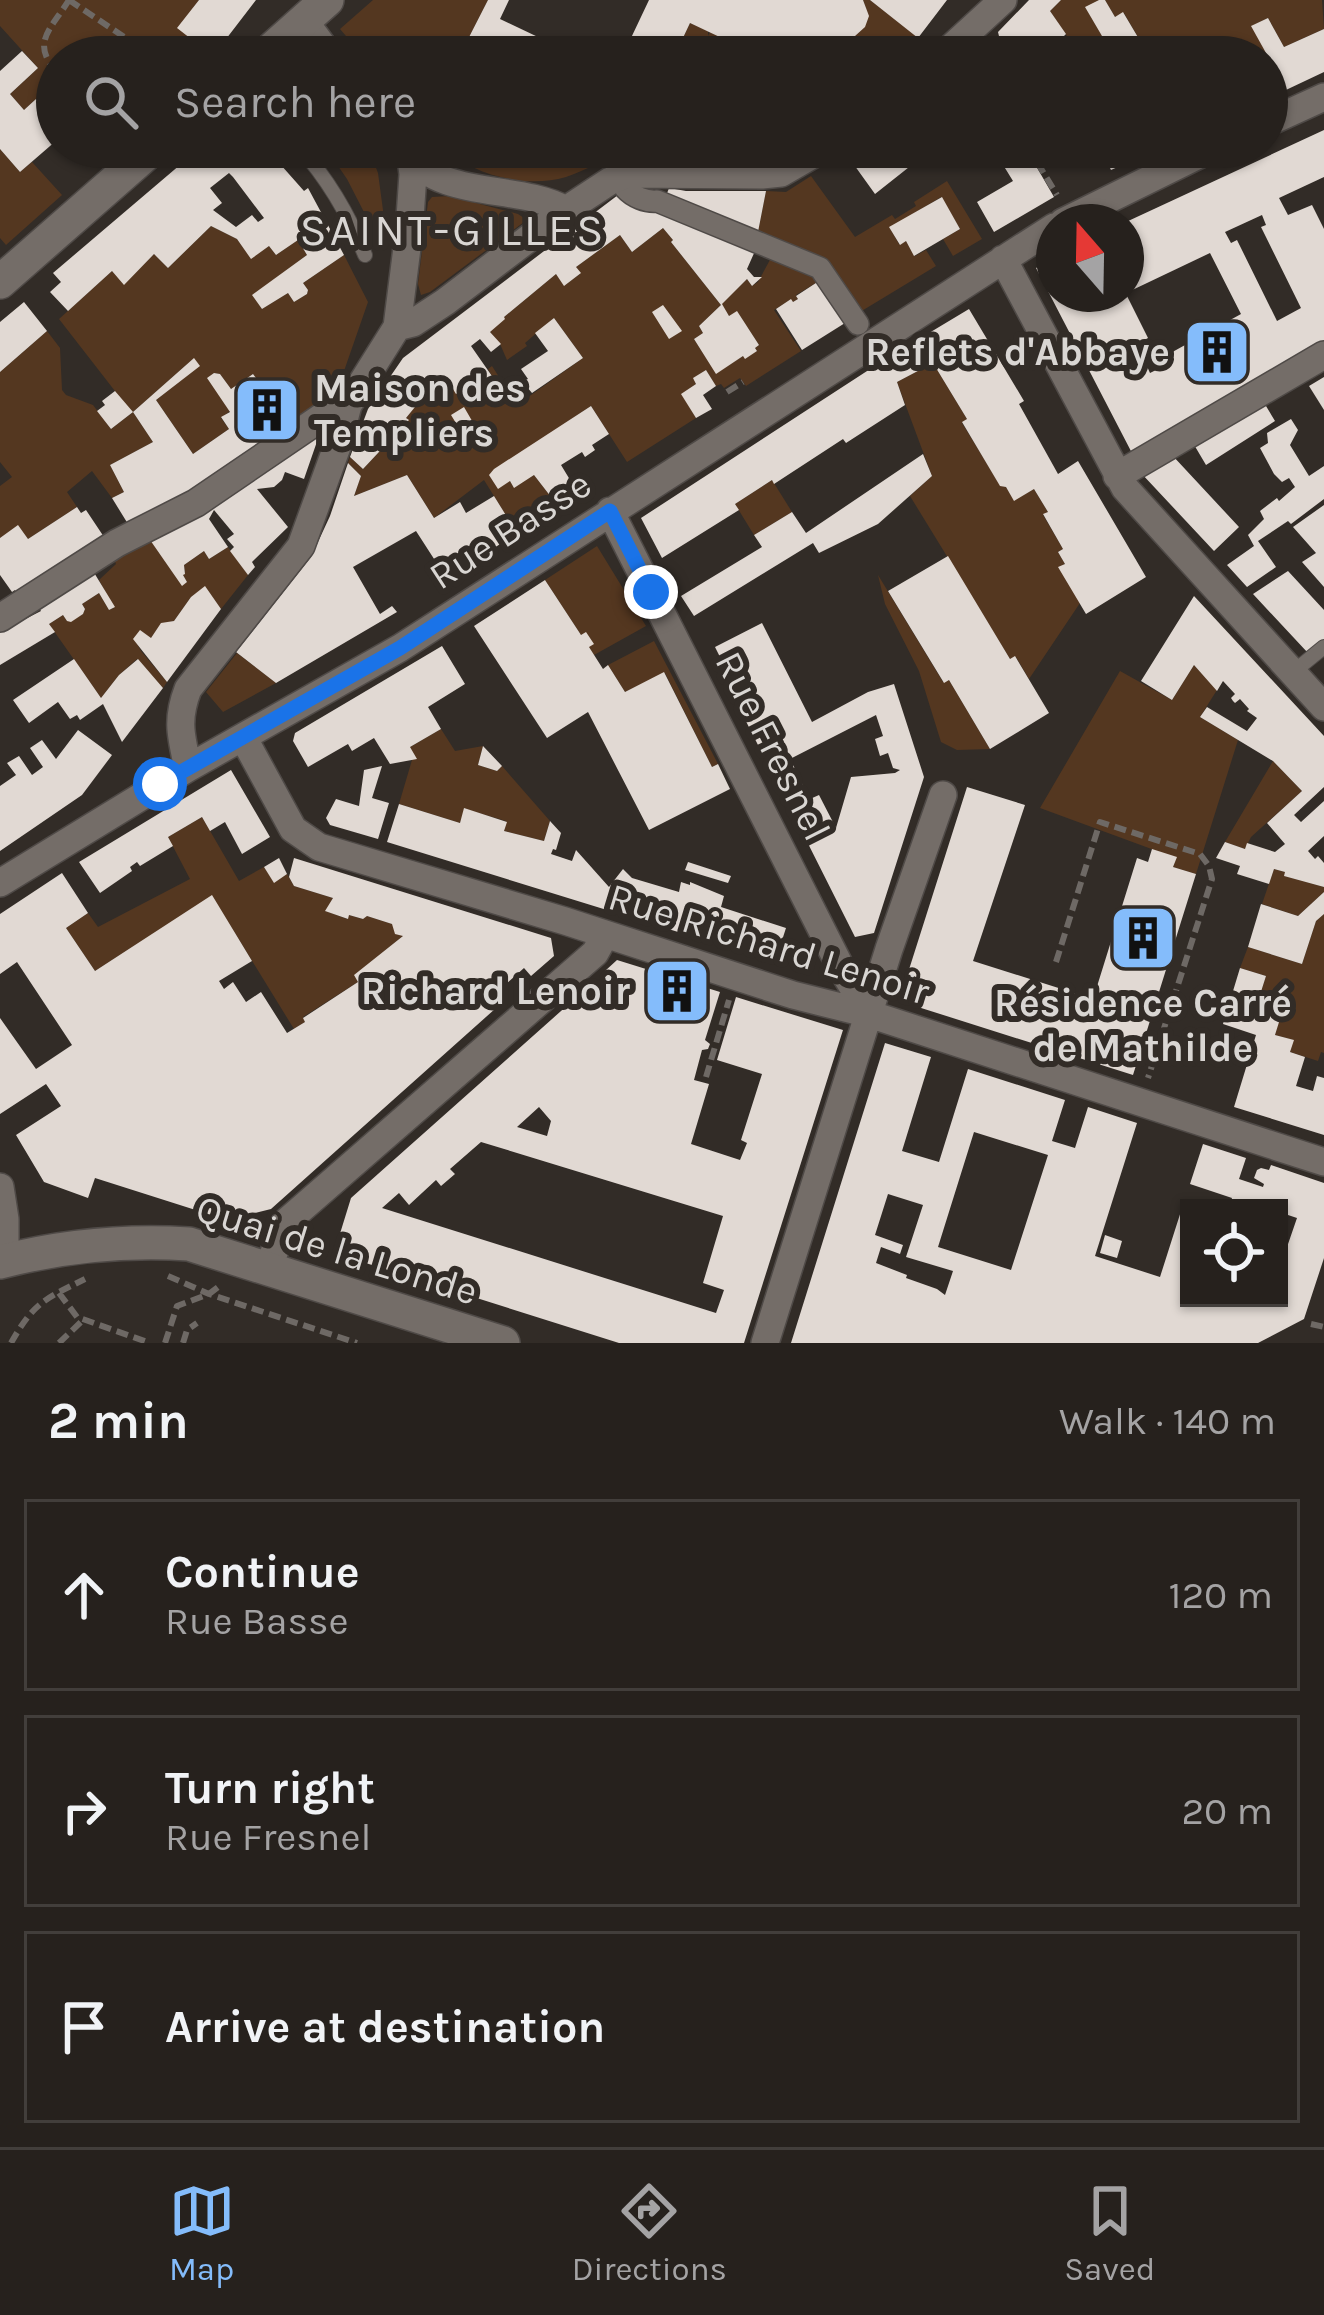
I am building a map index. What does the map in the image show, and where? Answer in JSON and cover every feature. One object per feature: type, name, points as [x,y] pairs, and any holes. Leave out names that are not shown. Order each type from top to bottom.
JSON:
[{"type":"street","points":[[964,36],[1004,0]]},
{"type":"street","points":[[287,36],[316,11]]},
{"type":"street","points":[[1288,113],[1324,97]]},
{"type":"street","points":[[0,282],[130,168]]},
{"type":"street","points":[[188,768],[179,726],[188,689],[301,546],[348,405],[397,327],[410,232],[411,168]]},
{"type":"street","points":[[425,168],[463,186],[551,202],[566,210]]},
{"type":"street","points":[[644,189],[714,176],[781,173],[790,168]]},
{"type":"street","points":[[1079,204],[1164,168]]},
{"type":"street","points":[[397,327],[450,310],[566,210],[610,182],[644,189],[820,268],[858,324]]},
{"type":"street","name":"Rue Basse","points":[[0,883],[188,768],[400,648],[1036,238]]},
{"type":"street","points":[[1003,259],[1117,476],[1153,522],[1324,707]]},
{"type":"street","points":[[1117,476],[1324,355]]},
{"type":"street","points":[[0,618],[348,405]]},
{"type":"street","name":"Rue Fresnel","points":[[610,511],[868,1014]]},
{"type":"street","name":"Rue Richard Lenoir","points":[[243,737],[293,829],[319,847],[793,995],[868,1014],[1324,1162]]},
{"type":"street","points":[[765,1343],[868,1014],[943,795]]},
{"type":"street","points":[[268,1269],[285,1223],[595,953],[605,935]]},
{"type":"street","points":[[0,1187],[5,1219],[2,1267]]},
{"type":"street","name":"Quai de la Londe","points":[[2,1267],[76,1246],[146,1241],[189,1244],[503,1343]]},
{"type":"lane","points":[[315,168],[340,202],[365,255]]},
{"type":"lane","points":[[1292,673],[1324,647]]},
{"type":"path","points":[[47,36],[69,0],[121,36]]},
{"type":"path","points":[[1039,168],[1058,204]]},
{"type":"path","points":[[727,392],[743,382]]},
{"type":"path","points":[[1056,962],[1100,822],[1200,854],[1209,866],[1212,879],[1145,1086]]},
{"type":"path","points":[[706,1077],[732,990]]},
{"type":"path","points":[[157,1273],[357,1343]]},
{"type":"path","points":[[11,1343],[25,1318],[48,1296],[94,1274]]},
{"type":"path","points":[[58,1288],[77,1317],[150,1343]]},
{"type":"path","points":[[165,1343],[177,1306],[209,1294]]},
{"type":"path","points":[[59,1343],[84,1319]]},
{"type":"path","points":[[183,1343],[187,1330],[197,1323]]},
{"type":"path","points":[[1311,1324],[1324,1327]]},
{"type":"shaded area","points":[[0,0],[199,0],[178,28],[188,36],[36,36],[36,66],[0,26]]},
{"type":"shaded area","points":[[373,0],[488,0],[470,36],[346,36],[340,29]]},
{"type":"shaded area","points":[[863,0],[870,0],[916,36],[847,36],[865,25]]},
{"type":"shaded area","points":[[1061,0],[1099,0],[1086,8],[1102,36],[1067,36],[1050,11]]},
{"type":"shaded area","points":[[1105,0],[1322,0],[1324,29],[1288,45],[1288,36],[1278,36],[1268,18],[1252,26],[1257,36],[1137,36],[1124,13],[1115,17]]},
{"type":"shaded area","points":[[690,23],[708,31],[708,36],[684,36]]},
{"type":"shaded area","points":[[36,70],[36,99],[24,110],[10,94]]},
{"type":"shaded area","points":[[0,149],[20,172],[32,162],[62,195],[6,245],[0,238]]},
{"type":"shaded area","points":[[339,168],[376,168],[385,225],[367,218]]},
{"type":"shaded area","points":[[475,168],[588,168],[534,181]]},
{"type":"shaded area","points":[[811,176],[855,237],[892,215],[895,219],[947,181],[982,239],[953,256],[943,239],[960,229],[941,197],[890,228],[899,244],[906,241],[915,256],[926,250],[936,266],[860,312],[758,232],[766,191],[786,192]]},
{"type":"shaded area","points":[[450,196],[518,214],[524,222],[421,295],[418,284],[428,202],[432,197]]},
{"type":"shaded area","points":[[211,226],[237,239],[251,258],[269,246],[276,255],[298,240],[307,255],[253,295],[262,309],[288,293],[294,302],[307,294],[303,283],[344,255],[368,302],[336,394],[292,422],[253,374],[231,389],[214,373],[208,379],[230,411],[221,418],[229,429],[193,454],[156,400],[199,366],[193,359],[133,412],[153,442],[110,465],[124,492],[112,498],[92,471],[67,492],[77,507],[28,539],[18,526],[0,538],[0,486],[12,477],[0,462],[0,372],[47,331],[60,348],[62,390],[93,405],[111,429],[132,413],[59,319],[112,271],[124,284],[154,254],[168,268]]},
{"type":"shaded area","points":[[663,228],[721,305],[699,326],[703,333],[694,339],[716,373],[757,351],[759,345],[737,312],[729,316],[721,304],[747,279],[752,286],[758,282],[771,258],[819,281],[796,295],[798,299],[774,310],[801,351],[746,386],[740,378],[724,388],[716,386],[706,370],[682,394],[696,418],[627,462],[591,406],[531,446],[510,481],[514,487],[534,475],[558,506],[517,533],[484,480],[434,518],[407,475],[354,496],[361,476],[348,463],[350,457],[363,469],[408,421],[414,408],[411,404],[445,376],[473,383],[494,379],[488,369],[492,366],[517,405],[583,358],[554,318],[507,360],[490,332],[556,274],[565,285],[580,274],[576,267],[620,235],[632,252]]},
{"type":"shaded area","points":[[933,363],[1000,485],[1014,500],[1034,489],[1063,549],[1058,552],[1065,564],[1059,567],[1080,603],[1029,679],[1016,657],[1010,659],[910,496],[932,476],[897,382]]},
{"type":"shaded area","points":[[772,480],[792,512],[754,535],[735,504]]},
{"type":"shaded area","points":[[149,538],[182,585],[187,582],[184,565],[204,551],[209,559],[228,547],[248,575],[221,609],[205,587],[151,638],[134,638],[167,682],[163,688],[137,659],[101,698],[49,624],[63,615],[71,621],[83,614],[82,604],[99,593],[109,610],[114,608],[99,580],[116,564],[114,559]]},
{"type":"shaded area","points":[[597,546],[646,626],[594,655],[545,580]]},
{"type":"shaded area","points":[[878,575],[990,749],[957,750],[941,742],[919,671],[885,604]]},
{"type":"shaded area","points":[[654,641],[718,764],[712,767],[665,673],[625,692],[608,665]]},
{"type":"shaded area","points":[[237,653],[276,683],[223,712],[206,692]]},
{"type":"shaded area","points":[[1194,665],[1217,690],[1200,717],[1238,740],[1196,874],[1173,867],[1176,858],[1040,808],[1120,671],[1172,700]]},
{"type":"shaded area","points":[[441,729],[455,751],[483,746],[478,765],[497,771],[502,766],[550,821],[544,841],[504,831],[506,821],[465,809],[460,823],[399,804],[412,760],[410,747]]},
{"type":"shaded area","points":[[1273,761],[1302,791],[1251,837],[1245,849],[1225,842]]},
{"type":"shaded area","points":[[202,817],[239,881],[264,867],[274,882],[287,874],[294,886],[333,898],[326,911],[347,919],[349,915],[367,916],[392,924],[403,936],[355,975],[358,982],[303,1017],[305,1022],[294,1029],[212,896],[95,971],[66,928],[88,913],[98,927],[190,879],[168,837]]},
{"type":"shaded area","points":[[1274,869],[1324,887],[1324,892],[1298,916],[1262,904]]},
{"type":"shaded area","points":[[1324,914],[1324,1053],[1318,1061],[1290,1052],[1293,1040],[1275,1035],[1283,1006],[1259,998],[1266,976],[1240,968],[1248,947],[1302,964],[1316,921]]},
{"type":"building","points":[[199,0],[256,0],[228,36],[187,36],[177,28]]},
{"type":"building","points":[[488,0],[509,0],[500,19],[536,36],[470,36]]},
{"type":"building","points":[[649,0],[863,0],[869,16],[855,36],[718,36],[690,23],[684,36],[632,36]]},
{"type":"building","points":[[870,0],[947,0],[915,36]]},
{"type":"building","points":[[1029,0],[1061,0],[1050,11],[1064,36],[999,36]]},
{"type":"building","points":[[1105,0],[1115,17],[1123,12],[1137,36],[1102,36],[1085,7]]},
{"type":"building","points":[[1268,18],[1278,36],[1257,36],[1251,26]]},
{"type":"building","points":[[1324,29],[1324,72],[1288,89],[1288,45]]},
{"type":"building","points":[[22,51],[36,66],[10,94],[24,110],[36,99],[36,158],[20,172],[0,149],[0,71]]},
{"type":"building","points":[[1324,130],[1324,177],[1279,198],[1288,215],[1312,205],[1324,229],[1324,344],[1133,455],[1059,312],[1135,312],[1148,338],[1137,344],[1150,373],[1162,367],[1158,360],[1241,314],[1210,253],[1144,284],[1144,214],[1242,168],[1288,168],[1288,147]],"holes":[[[1262,215],[1266,225],[1261,227],[1301,308],[1277,321],[1237,240],[1231,243],[1225,232]]]},
{"type":"building","points":[[176,168],[284,168],[304,191],[308,188],[344,255],[303,283],[307,294],[294,302],[288,293],[262,309],[252,295],[307,255],[298,240],[276,255],[269,246],[251,259],[237,239],[211,226],[168,268],[154,254],[124,285],[112,271],[68,311],[50,292],[61,282],[53,273]],"holes":[[[229,173],[264,218],[258,222],[252,215],[236,227],[213,210],[222,203],[210,188]]]},
{"type":"building","points":[[856,168],[908,168],[875,194]]},
{"type":"building","points":[[1005,168],[1037,168],[1054,197],[994,232],[977,202],[1013,181]]},
{"type":"building","points":[[669,188],[766,191],[758,232],[666,196]]},
{"type":"building","points":[[618,195],[755,251],[747,269],[754,277],[762,277],[752,286],[747,279],[722,304],[729,316],[737,311],[759,345],[757,351],[716,374],[694,339],[703,333],[699,326],[721,305],[663,228],[632,252],[620,235],[576,267],[581,273],[564,286],[556,274],[504,317],[490,332],[501,344],[491,352],[480,339],[471,346],[494,379],[478,390],[473,383],[456,394],[445,376],[411,404],[415,407],[409,420],[363,469],[350,457],[368,409],[403,358]]},
{"type":"building","points":[[942,197],[960,229],[914,256],[906,241],[900,245],[889,227]]},
{"type":"building","points":[[819,281],[845,323],[802,350],[776,309],[798,299]]},
{"type":"building","points":[[24,302],[47,331],[0,372],[0,322]]},
{"type":"building","points":[[663,305],[682,331],[669,339],[652,312]]},
{"type":"building","points":[[969,309],[1024,401],[1019,404],[1058,474],[1078,461],[1146,577],[1086,614],[1058,567],[1065,564],[1058,552],[1063,549],[1034,489],[1014,501],[1006,487],[1000,486],[933,363],[897,382],[905,405],[774,484],[772,480],[735,504],[739,510],[662,558],[641,518]]},
{"type":"building","points":[[554,318],[583,358],[532,393],[522,381],[528,379],[521,369],[548,351],[535,333]]},
{"type":"building","points":[[194,358],[200,366],[156,400],[193,454],[229,429],[221,417],[230,412],[207,378],[214,373],[231,389],[253,374],[266,391],[256,400],[249,392],[237,401],[241,407],[249,412],[272,395],[292,422],[187,494],[128,524],[112,498],[124,492],[110,465],[153,442],[133,412]]},
{"type":"building","points":[[706,370],[716,386],[703,395],[712,409],[696,418],[681,394]]},
{"type":"building","points":[[1324,377],[1324,410],[1309,386]]},
{"type":"building","points":[[115,391],[133,412],[111,429],[97,411]]},
{"type":"building","points":[[1263,401],[1275,421],[1206,465],[1193,443]]},
{"type":"building","points":[[591,406],[609,434],[592,445],[595,450],[585,457],[582,452],[561,465],[578,493],[558,506],[534,475],[514,488],[510,481],[498,489],[489,475],[494,469]]},
{"type":"building","points":[[464,407],[475,426],[462,433],[451,415]]},
{"type":"building","points":[[1291,419],[1298,430],[1290,445],[1309,476],[1324,466],[1324,499],[1258,541],[1276,567],[1247,587],[1227,565],[1254,546],[1248,535],[1264,519],[1260,511],[1295,487],[1289,478],[1282,482],[1274,474],[1260,448],[1268,443],[1267,433]]},
{"type":"building","points":[[321,430],[304,479],[285,472],[274,487],[257,489],[288,527],[252,562],[255,567],[248,575],[230,551],[234,547],[227,539],[234,534],[214,510],[209,519],[228,547],[209,559],[204,551],[184,565],[187,582],[182,586],[148,537]]},
{"type":"building","points":[[923,454],[932,476],[878,524],[819,553],[813,543],[694,616],[681,596],[762,547],[754,535],[792,512],[806,533]]},
{"type":"building","points":[[1172,455],[1239,527],[1214,551],[1141,473]]},
{"type":"building","points":[[348,463],[361,476],[354,496],[407,475],[434,518],[460,502],[466,513],[494,496],[517,533],[447,579],[416,531],[353,567],[380,614],[392,606],[397,612],[276,683],[236,652],[311,557]]},
{"type":"building","points":[[1324,505],[1324,587],[1302,562],[1316,553],[1293,527]]},
{"type":"building","points":[[77,507],[81,513],[86,510],[104,537],[18,595],[12,592],[0,575],[0,538],[18,525],[28,539]]},
{"type":"building","points":[[948,556],[1049,713],[990,749],[888,591]]},
{"type":"building","points":[[93,571],[115,607],[109,610],[99,593],[82,604],[83,614],[71,622],[63,615],[49,624],[55,632],[0,665],[0,632],[41,611],[35,602]]},
{"type":"building","points":[[1288,571],[1324,610],[1324,640],[1308,653],[1253,594]]},
{"type":"building","points":[[545,580],[581,635],[586,632],[594,644],[589,647],[603,669],[608,665],[625,692],[664,672],[712,767],[718,764],[730,789],[649,830],[588,712],[547,738],[474,626]]},
{"type":"building","points":[[205,586],[221,609],[167,682],[133,639],[140,630],[151,638],[161,623],[174,621]]},
{"type":"building","points":[[1194,596],[1324,736],[1324,787],[1294,815],[1301,822],[1324,801],[1324,836],[1308,851],[1324,863],[1324,887],[1274,869],[1269,884],[1237,874],[1240,866],[1216,858],[1225,842],[1275,852],[1285,844],[1267,823],[1302,791],[1273,761],[1200,717],[1207,707],[1247,731],[1257,718],[1240,699],[1233,701],[1235,694],[1223,681],[1217,691],[1194,665],[1172,700],[1141,681]]},
{"type":"building","points":[[762,623],[812,722],[868,692],[894,684],[924,777],[874,933],[855,937],[773,774],[783,769],[776,767],[764,743],[758,745],[722,674],[727,671],[715,647]],"holes":[[[876,715],[883,736],[875,739],[880,756],[888,753],[893,768],[900,770],[851,777],[836,828],[819,795],[810,799],[790,759]]]},
{"type":"building","points":[[442,646],[465,684],[428,707],[441,729],[410,747],[417,759],[390,764],[374,738],[352,751],[348,744],[308,767],[293,741],[295,733]]},
{"type":"building","points":[[74,659],[101,698],[138,659],[163,688],[122,742],[103,704],[80,720],[77,715],[70,719],[58,702],[29,723],[13,700]]},
{"type":"building","points":[[78,730],[112,755],[82,795],[0,851],[0,786],[16,775],[7,763],[19,756],[32,775],[43,767],[30,748],[42,740],[56,759]]},
{"type":"building","points":[[483,746],[502,766],[497,771],[478,765]]},
{"type":"building","points":[[382,766],[372,798],[389,803],[378,839],[330,825],[326,818],[336,799],[359,806],[364,770]]},
{"type":"building","points":[[231,770],[270,837],[242,854],[225,822],[210,831],[202,817],[168,837],[173,846],[140,866],[137,862],[130,867],[132,871],[100,893],[79,862]]},
{"type":"building","name":"Résidence Carré de Mathilde","points":[[967,787],[1025,805],[973,961],[1090,998],[1137,858],[1148,862],[1152,849],[1177,857],[1173,867],[1196,874],[1133,1075],[899,1001]]},
{"type":"building","points":[[399,804],[460,823],[464,808],[507,822],[504,831],[544,841],[550,821],[561,833],[551,854],[572,861],[576,850],[609,887],[623,869],[632,878],[679,892],[681,882],[690,882],[724,896],[721,907],[786,928],[775,962],[387,842]]},
{"type":"building","points":[[279,858],[287,874],[274,883],[264,867]]},
{"type":"building","points":[[294,858],[551,938],[554,956],[531,976],[524,968],[498,991],[505,1000],[271,1209],[227,1220],[95,1178],[88,1198],[44,1182],[16,1135],[61,1106],[46,1084],[0,1114],[0,1018],[36,1069],[72,1045],[17,962],[0,974],[0,914],[62,873],[88,913],[66,928],[95,971],[212,895],[252,961],[219,981],[224,989],[233,982],[246,1002],[261,992],[287,1033],[358,982],[354,975],[403,936],[395,934],[392,924],[325,911],[333,898],[294,886],[289,877]]},
{"type":"building","points":[[688,862],[731,876],[728,883],[685,870]]},
{"type":"building","points":[[1324,892],[1324,914],[1316,921],[1302,964],[1248,947],[1261,904],[1298,916]]},
{"type":"building","points":[[617,960],[720,992],[705,1040],[710,1044],[702,1050],[694,1080],[709,1084],[691,1144],[740,1160],[747,1143],[741,1140],[762,1074],[717,1060],[736,997],[843,1030],[744,1343],[619,1343],[334,1253],[351,1198],[579,995],[620,1007],[622,999],[599,992],[605,971]],"holes":[[[539,1107],[551,1121],[547,1136],[517,1127]],[[481,1142],[723,1216],[703,1283],[724,1290],[716,1313],[382,1208],[399,1193],[409,1205],[436,1180],[441,1186],[455,1174],[450,1169]]]},
{"type":"building","points":[[1240,968],[1266,976],[1259,998],[1284,1006],[1275,1035],[1294,1040],[1290,1052],[1305,1057],[1296,1086],[1313,1091],[1317,1076],[1324,1078],[1324,1135],[1234,1107],[1256,1035],[1223,1024]]},
{"type":"building","points":[[885,1043],[931,1057],[902,1151],[939,1162],[968,1069],[1065,1100],[1052,1141],[1075,1148],[1088,1107],[1137,1123],[1095,1256],[1160,1277],[1180,1214],[1180,1307],[1288,1307],[1288,1244],[1297,1218],[1288,1215],[1288,1199],[1232,1199],[1190,1184],[1203,1144],[1246,1158],[1239,1179],[1263,1187],[1254,1178],[1257,1170],[1269,1170],[1271,1165],[1324,1183],[1324,1258],[1304,1319],[1258,1343],[791,1343]],"holes":[[[974,1132],[1048,1155],[1011,1270],[938,1247]],[[888,1194],[923,1205],[906,1257],[953,1271],[945,1295],[876,1263],[881,1247],[900,1254],[903,1245],[875,1235]]]},
{"type":"building","points":[[1105,1235],[1122,1241],[1117,1258],[1100,1253]]},
{"type":"place","name":"Reflets d'Abbaye","points":[[1217,352]]},
{"type":"place","name":"Maison des Templiers","points":[[267,410]]},
{"type":"place","name":"Résidence Carré de Mathilde","points":[[1143,938]]},
{"type":"place","name":"Richard Lenoir","points":[[677,991]]},
{"type":"district","name":"SAINT-GILLES","points":[[453,230]]},
{"type":"route","points":[[160,784],[400,648],[610,511],[651,592]]}]
